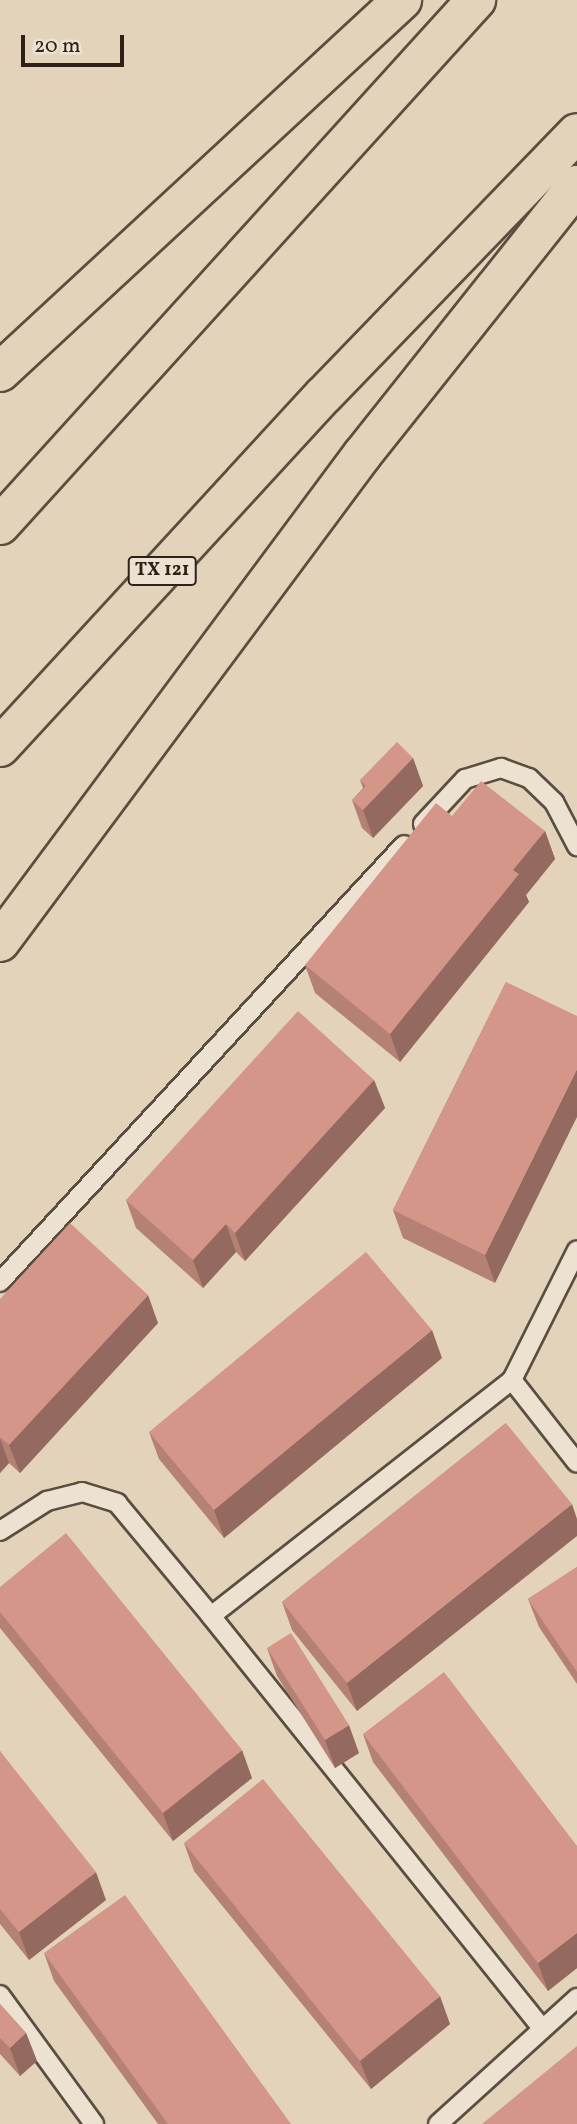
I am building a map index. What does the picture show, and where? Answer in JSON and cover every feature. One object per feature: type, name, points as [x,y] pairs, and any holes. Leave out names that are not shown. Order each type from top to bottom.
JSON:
[{"type":"highway","points":[[0,372],[402,0]]},
{"type":"highway","points":[[0,524],[476,0]]},
{"type":"highway","name":"TX 121","points":[[0,747],[324,395],[577,133]]},
{"type":"highway","points":[[0,942],[362,455],[577,185]]},
{"type":"lane","points":[[0,1282],[465,779],[500,768],[529,778],[554,802],[577,846]]},
{"type":"lane","points":[[211,1616],[512,1380],[577,1250]]},
{"type":"lane","points":[[512,1380],[577,1463]]},
{"type":"lane","points":[[0,1531],[47,1501],[82,1492],[117,1503],[541,2027]]},
{"type":"lane","points":[[0,1995],[94,2124]]},
{"type":"lane","points":[[438,2124],[541,2027],[577,1998]]},
{"type":"building","points":[[397,742],[413,758],[363,810],[352,800],[366,786],[360,780]]},
{"type":"building","points":[[481,781],[545,831],[513,870],[519,874],[390,1034],[305,965],[436,803],[452,816]]},
{"type":"building","points":[[506,982],[577,1016],[577,1069],[485,1255],[393,1210]]},
{"type":"building","points":[[298,1011],[374,1080],[235,1233],[226,1224],[193,1260],[126,1200]]},
{"type":"building","points":[[70,1223],[148,1295],[9,1445],[0,1437],[0,1299]]},
{"type":"building","points":[[366,1252],[432,1330],[214,1510],[149,1432]]},
{"type":"building","points":[[506,1423],[572,1504],[347,1683],[282,1602]]},
{"type":"building","points":[[66,1533],[242,1750],[163,1813],[0,1612],[0,1587]]},
{"type":"building","points":[[577,1567],[577,1672],[528,1599]]},
{"type":"building","points":[[291,1633],[349,1725],[325,1740],[267,1648]]},
{"type":"building","points":[[444,1672],[577,1846],[577,1933],[538,1963],[363,1734]]},
{"type":"building","points":[[0,1751],[96,1872],[19,1932],[0,1909]]},
{"type":"building","points":[[263,1779],[440,1996],[360,2061],[184,1843]]},
{"type":"building","points":[[125,1895],[291,2124],[168,2124],[44,1953]]},
{"type":"building","points":[[0,2004],[26,2033],[10,2048],[0,2038]]},
{"type":"building","points":[[577,2046],[577,2124],[482,2124]]}]
